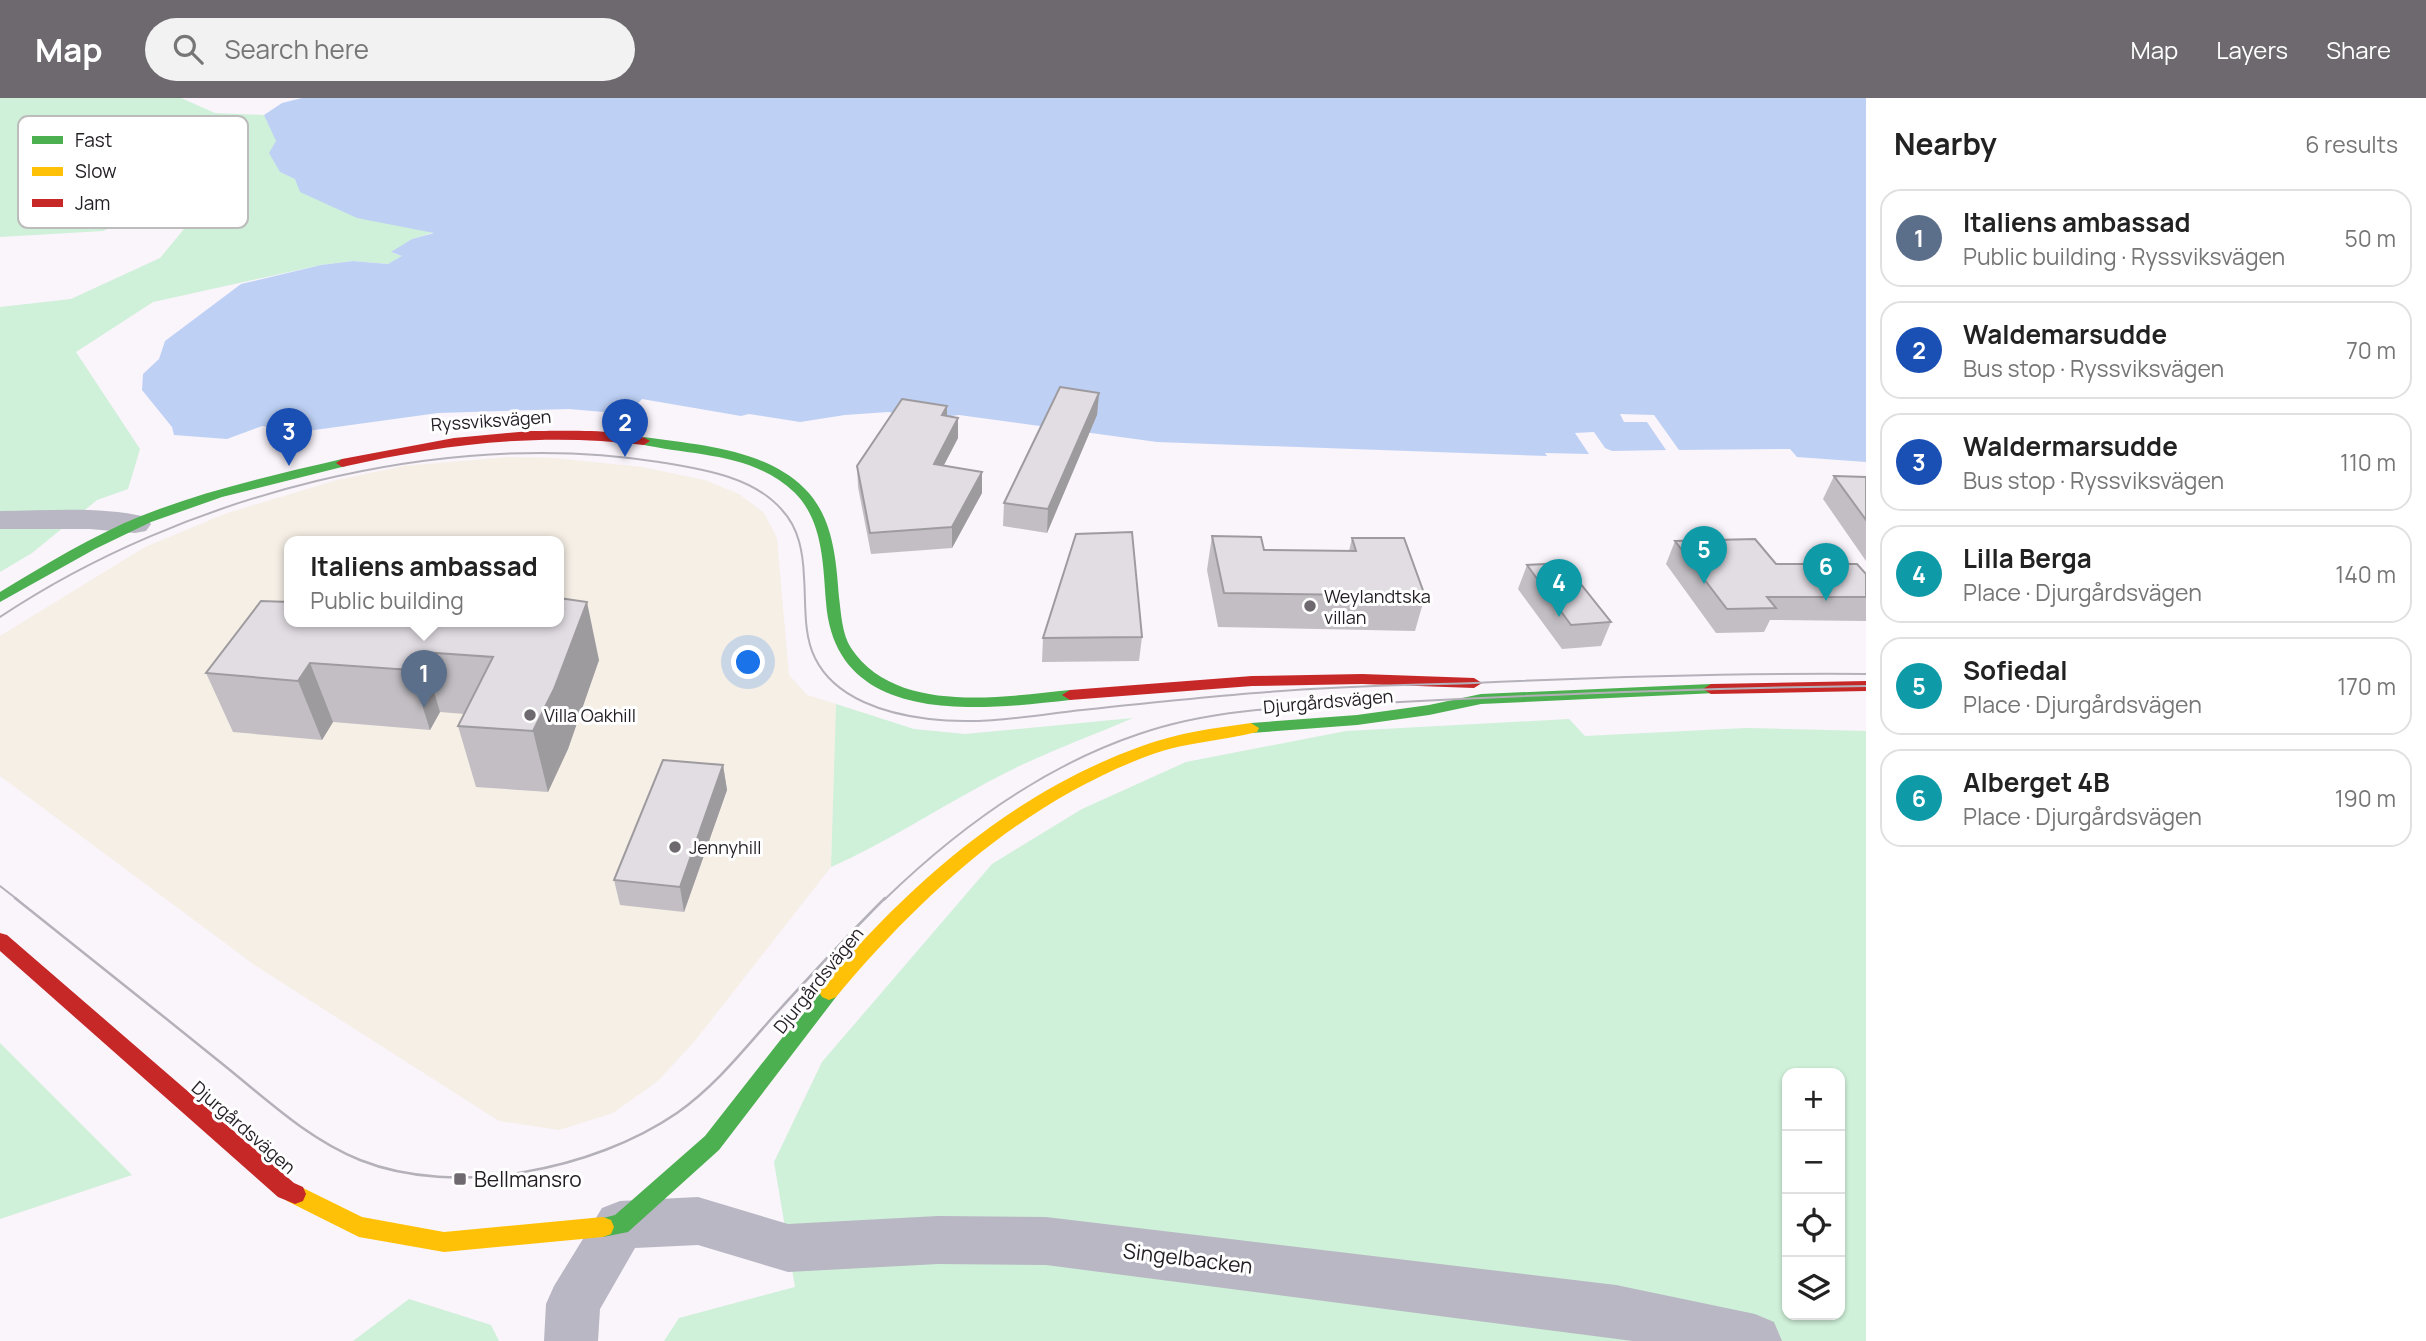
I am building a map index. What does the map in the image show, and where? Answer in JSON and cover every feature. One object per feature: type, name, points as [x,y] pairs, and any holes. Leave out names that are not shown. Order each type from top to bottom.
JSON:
[{"type":"street","name":"Ryssviksvägen","points":[[0,598],[135,524],[186,506],[349,459],[424,444],[512,435],[575,435],[630,439],[683,447],[767,467],[787,479],[815,508],[829,544],[832,617],[841,647],[851,663],[865,676]]},
{"type":"street","points":[[0,520],[90,520],[135,524]]},
{"type":"street","name":"Djurgårdsvägen","points":[[865,676],[887,687],[920,697],[962,702],[1169,685],[1274,680],[1376,679],[1434,685],[1714,673],[1866,674]]},
{"type":"street","name":"Djurgårdsvägen","points":[[0,940],[286,1190],[359,1227],[444,1242],[620,1225],[712,1143],[864,948],[976,845],[1032,807],[1089,775],[1146,750],[1201,735],[1272,725],[1357,720],[1429,710],[1480,699],[1727,688],[1866,687]]},
{"type":"street","name":"Singelbacken","points":[[620,1225],[698,1221],[789,1248],[938,1240],[1045,1241],[1616,1311],[1755,1341]]},
{"type":"street","points":[[571,1341],[573,1304],[620,1225]]},
{"type":"shaded area","points":[[508,457],[555,458],[642,467],[705,480],[739,494],[764,513],[777,538],[789,675],[807,695],[836,704],[831,867],[694,1042],[658,1081],[613,1113],[559,1130],[499,1121],[256,966],[0,776],[0,636],[145,547],[227,513],[337,480],[403,466]]},
{"type":"green space","points":[[0,98],[181,98],[215,113],[264,115],[277,141],[280,172],[400,225],[435,232],[412,239],[392,253],[403,256],[388,264],[353,261],[321,265],[153,302],[76,352],[140,449],[128,489],[97,500],[32,553],[0,572],[0,307],[71,299],[160,258],[185,228],[248,228],[248,116],[18,116],[18,228],[109,228],[103,231],[0,237]]},
{"type":"green space","points":[[836,704],[914,729],[965,734],[1133,718],[1004,774],[831,867]]},
{"type":"green space","points":[[1569,719],[1585,736],[1746,728],[1866,731],[1866,1341],[664,1341],[679,1318],[795,1287],[774,1162],[822,1062],[992,864],[1082,809],[1186,762],[1346,731]]},
{"type":"green space","points":[[0,1043],[132,1175],[0,1219]]},
{"type":"green space","points":[[409,1299],[491,1325],[499,1341],[353,1341]]},
{"type":"water","points":[[302,98],[1866,98],[1866,462],[1797,457],[1790,449],[1679,450],[1654,415],[1620,414],[1624,422],[1647,422],[1666,450],[1612,451],[1605,448],[1594,432],[1575,433],[1589,454],[1545,453],[1547,456],[1157,442],[959,415],[935,418],[888,412],[800,422],[749,414],[741,416],[642,399],[627,414],[569,409],[438,413],[300,432],[262,426],[227,439],[174,435],[172,427],[142,390],[143,374],[159,359],[165,341],[241,284],[321,265],[353,261],[388,264],[402,256],[391,252],[412,239],[434,233],[357,218],[300,192],[295,179],[280,172],[269,153],[276,141],[264,115],[282,103]]},
{"type":"building","points":[[1060,387],[1099,393],[1048,509],[1004,503]]},
{"type":"building","points":[[902,399],[947,406],[942,415],[958,418],[934,464],[982,472],[952,527],[870,533],[857,466]]},
{"type":"building","points":[[1834,476],[1866,477],[1866,520]]},
{"type":"building","points":[[1132,532],[1142,637],[1043,638],[1076,534]]},
{"type":"building","points":[[1212,536],[1261,537],[1264,550],[1356,551],[1352,538],[1404,538],[1425,596],[1224,593]]},
{"type":"building","points":[[1755,539],[1776,564],[1857,564],[1866,574],[1866,597],[1767,597],[1776,608],[1727,609],[1675,541]]},
{"type":"building","points":[[1564,563],[1611,622],[1571,625],[1527,565]]},
{"type":"building","points":[[564,599],[587,602],[554,689],[533,731],[458,726],[493,657],[422,652],[411,670],[310,663],[298,681],[206,673],[261,601],[284,602],[284,627],[564,627]]},
{"type":"building","name":"Jennyhill","points":[[663,760],[723,765],[680,887],[614,880]]},
{"type":"tram line","points":[[0,617],[71,574],[149,537],[231,506],[316,481],[403,464],[490,454],[576,454],[659,462],[709,471],[741,482],[770,498],[788,517],[799,541],[808,639],[824,672],[835,684],[864,702],[913,717],[947,721],[1001,720],[1194,698],[1345,687],[1670,676],[1866,674]]},
{"type":"tram line","points":[[884,900],[971,825],[1034,782],[1068,764],[1139,734],[1203,717],[1268,709],[1458,699],[1866,686]]},
{"type":"tram line","points":[[0,886],[18,900]]},
{"type":"tram line","points":[[15,898],[270,1103],[322,1141],[360,1160],[397,1171],[438,1177],[480,1177],[565,1163],[606,1150],[677,1113],[727,1069],[885,898]]},
{"type":"traffic: fast","points":[[644,441],[725,454],[765,467],[782,477],[808,499],[825,537],[834,613],[841,642],[862,672],[886,687],[915,697],[946,701],[1012,701],[1070,695]]},
{"type":"traffic: fast","points":[[0,598],[72,556],[146,519],[218,494],[342,463]]},
{"type":"traffic: fast","points":[[1251,728],[1357,720],[1429,710],[1481,699],[1711,689]]},
{"type":"traffic: fast","points":[[603,1227],[620,1225],[712,1143],[829,992]]},
{"type":"traffic: slow","points":[[829,992],[894,918],[972,849],[1014,818],[1102,768],[1147,750],[1199,736],[1251,728]]},
{"type":"traffic: slow","points":[[295,1194],[359,1227],[444,1242],[603,1227]]},
{"type":"traffic: jam","points":[[342,463],[416,448],[492,437],[568,434],[644,441]]},
{"type":"traffic: jam","points":[[1070,695],[1252,681],[1362,679],[1474,683]]},
{"type":"traffic: jam","points":[[1711,689],[1866,686]]},
{"type":"traffic: jam","points":[[0,940],[286,1190],[295,1194]]},
{"type":"place","name":"Waldemarsudde","points":[[625,457]]},
{"type":"place","name":"Waldermarsudde","points":[[289,466]]},
{"type":"place","name":"Sofiedal","points":[[1704,584]]},
{"type":"place","name":"Alberget 4B","points":[[1826,601]]},
{"type":"place","name":"Weylandtska villan","points":[[1310,606]]},
{"type":"place","name":"Lilla Berga","points":[[1559,617]]},
{"type":"place","name":"Italiens ambassad","points":[[424,708]]},
{"type":"place","name":"Villa Oakhill","points":[[530,715]]},
{"type":"place","name":"Jennyhill","points":[[675,847]]},
{"type":"place","name":"Bellmansro","points":[[460,1179]]}]
